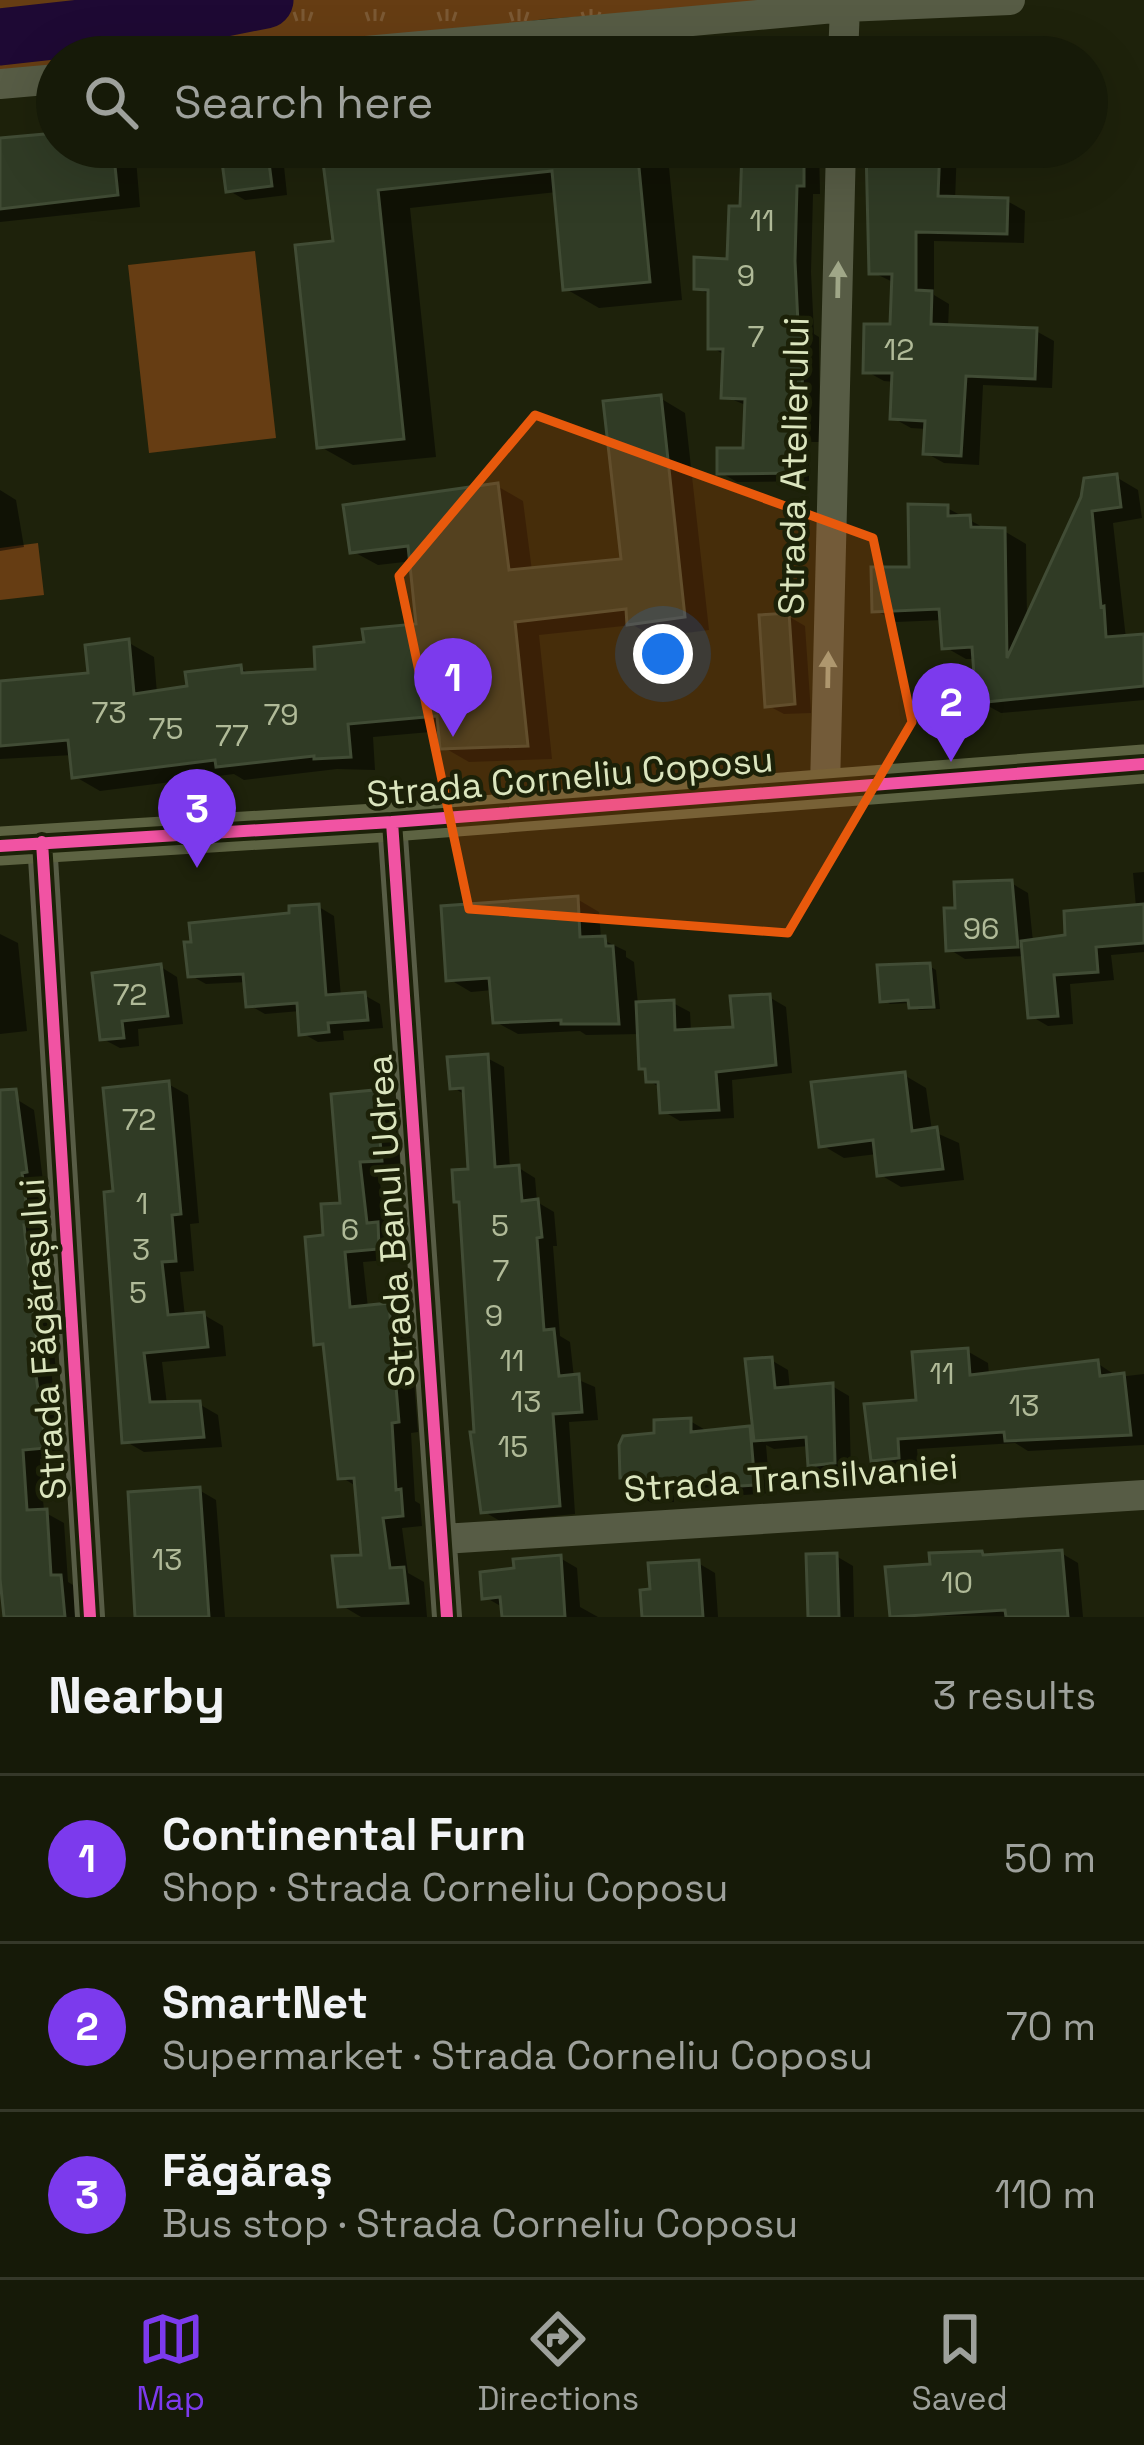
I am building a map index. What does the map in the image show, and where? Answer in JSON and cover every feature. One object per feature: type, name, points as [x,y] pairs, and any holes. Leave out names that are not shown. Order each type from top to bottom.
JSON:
[{"type":"main road","name":"Strada Corneliu Coposu","points":[[0,846],[392,822],[1144,764]]},
{"type":"street","points":[[529,36],[845,7],[1010,0]]},
{"type":"street","points":[[844,36],[845,7]]},
{"type":"street","points":[[0,84],[36,81]]},
{"type":"street","name":"Strada Atelierului","points":[[825,787],[840,168]]},
{"type":"street","name":"Strada Banul Udrea","points":[[392,822],[447,1617]]},
{"type":"street","name":"Strada Făgărașului","points":[[42,842],[90,1617]]},
{"type":"street","name":"Strada Transilvaniei","points":[[443,1540],[1144,1495]]},
{"type":"highlighted area","points":[[535,415],[873,538],[912,722],[788,933],[469,909],[399,576]]},
{"type":"green space","points":[[0,0],[828,0],[545,19],[424,36],[36,36],[36,69],[0,72]]},
{"type":"green space","points":[[255,251],[276,438],[149,453],[128,265]]},
{"type":"green space","points":[[38,543],[44,595],[0,600],[0,548]]},
{"type":"building","points":[[36,135],[36,168],[115,168],[118,195],[0,209],[0,138]]},
{"type":"building","points":[[223,168],[270,168],[272,186],[226,192]]},
{"type":"building","points":[[324,168],[639,168],[650,282],[563,290],[552,171],[378,190],[404,439],[317,448],[295,245],[333,241]]},
{"type":"building","points":[[741,168],[804,168],[804,186],[797,186],[795,261],[798,324],[803,324],[805,407],[804,434],[793,434],[794,473],[717,474],[717,448],[743,448],[745,399],[721,398],[723,349],[708,349],[708,290],[694,289],[694,257],[727,259],[729,206],[740,206]]},
{"type":"building","points":[[866,168],[939,168],[938,196],[1008,198],[1007,234],[916,232],[916,290],[932,291],[931,324],[1037,328],[1035,379],[966,376],[961,456],[923,454],[925,421],[890,419],[892,373],[863,373],[864,324],[890,324],[892,274],[869,274]]},
{"type":"building","points":[[661,395],[685,617],[627,625],[626,609],[515,622],[528,746],[440,749],[437,716],[348,724],[351,757],[314,756],[216,767],[215,760],[72,778],[68,740],[0,746],[0,681],[88,673],[85,645],[129,639],[134,694],[187,686],[185,672],[241,665],[242,673],[315,669],[314,647],[364,642],[362,629],[416,624],[408,546],[350,553],[343,505],[498,483],[509,570],[621,559],[603,401]]},
{"type":"building","points":[[1117,474],[1121,507],[1092,511],[1101,607],[1106,637],[1144,634],[1144,686],[976,703],[972,647],[942,649],[939,609],[872,612],[871,567],[909,567],[908,504],[948,505],[948,516],[970,515],[971,527],[1005,528],[1007,658],[1081,497],[1084,478]]},
{"type":"building","points":[[789,613],[795,704],[765,707],[759,615]]},
{"type":"building","points":[[1012,880],[1018,947],[946,951],[944,908],[955,908],[954,882]]},
{"type":"building","points":[[578,896],[580,937],[605,936],[606,946],[613,946],[619,1024],[493,1023],[489,978],[446,981],[441,906]]},
{"type":"building","points":[[319,904],[326,995],[365,992],[368,1020],[328,1023],[329,1032],[299,1035],[297,1003],[246,1007],[243,974],[188,977],[184,942],[191,942],[189,923],[289,913],[289,906]]},
{"type":"building","points":[[1144,904],[1144,943],[1096,947],[1098,972],[1054,975],[1058,1016],[1028,1018],[1021,941],[1065,935],[1064,911]]},
{"type":"building","points":[[930,963],[934,1007],[909,1008],[908,1000],[880,1002],[877,965]]},
{"type":"building","points":[[161,964],[168,1016],[122,1021],[124,1038],[100,1040],[92,973]]},
{"type":"building","points":[[770,994],[776,1065],[716,1072],[719,1110],[660,1113],[658,1082],[646,1082],[645,1069],[639,1069],[636,1002],[674,1000],[675,1030],[733,1027],[730,996]]},
{"type":"building","points":[[488,1054],[495,1167],[519,1165],[522,1201],[538,1199],[544,1330],[554,1329],[559,1376],[579,1374],[582,1412],[553,1414],[560,1506],[481,1513],[470,1432],[474,1432],[459,1202],[454,1202],[452,1170],[468,1169],[463,1088],[450,1089],[447,1057]]},
{"type":"building","points":[[905,1072],[912,1131],[937,1127],[943,1169],[877,1176],[873,1140],[819,1147],[811,1082]]},
{"type":"building","points":[[169,1081],[181,1214],[172,1215],[176,1261],[162,1262],[168,1315],[204,1312],[208,1347],[144,1353],[150,1402],[200,1401],[204,1437],[122,1443],[104,1192],[113,1191],[103,1088]]},
{"type":"building","points":[[16,1089],[27,1172],[22,1173],[39,1361],[34,1361],[46,1448],[23,1450],[27,1510],[47,1509],[51,1575],[61,1575],[65,1617],[4,1617],[0,1579],[0,1090]]},
{"type":"building","points":[[375,1090],[382,1161],[360,1162],[367,1223],[378,1222],[379,1249],[345,1252],[350,1307],[389,1303],[399,1422],[392,1423],[396,1490],[401,1489],[403,1516],[383,1518],[390,1568],[404,1567],[408,1603],[338,1607],[332,1556],[361,1555],[354,1478],[338,1479],[323,1344],[314,1345],[305,1237],[323,1235],[321,1204],[340,1203],[331,1094]]},
{"type":"building","points":[[968,1348],[970,1375],[1098,1360],[1100,1376],[1124,1373],[1131,1435],[1005,1441],[1004,1432],[898,1439],[899,1458],[871,1461],[864,1404],[916,1400],[912,1352]]},
{"type":"building","points":[[772,1357],[775,1388],[833,1383],[835,1463],[808,1466],[806,1437],[754,1441],[745,1359]]},
{"type":"building","points":[[691,1418],[691,1432],[750,1426],[755,1485],[725,1487],[724,1478],[657,1482],[658,1494],[628,1495],[627,1478],[620,1478],[623,1436],[654,1433],[654,1420]]},
{"type":"building","points":[[200,1487],[209,1617],[135,1617],[128,1492]]},
{"type":"building","points":[[1062,1550],[1068,1617],[1006,1617],[1005,1610],[890,1617],[885,1567],[930,1564],[929,1553]]},
{"type":"building","points":[[837,1553],[839,1617],[808,1617],[806,1554]]},
{"type":"building","points":[[561,1555],[565,1617],[502,1617],[500,1597],[482,1599],[480,1572],[514,1568],[513,1559]]},
{"type":"building","points":[[699,1560],[703,1617],[642,1617],[640,1590],[650,1589],[648,1563]]},
{"type":"waterway","points":[[0,37],[180,17],[265,0]]},
{"type":"cycle path","points":[[0,846],[392,822],[1144,764]]},
{"type":"cycle path","points":[[392,822],[447,1617]]},
{"type":"cycle path","points":[[42,842],[90,1617]]},
{"type":"place","name":"Continental Furn","points":[[453,737]]},
{"type":"place","name":"SmartNet","points":[[951,762]]},
{"type":"place","name":"Făgăraș","points":[[197,868]]}]
